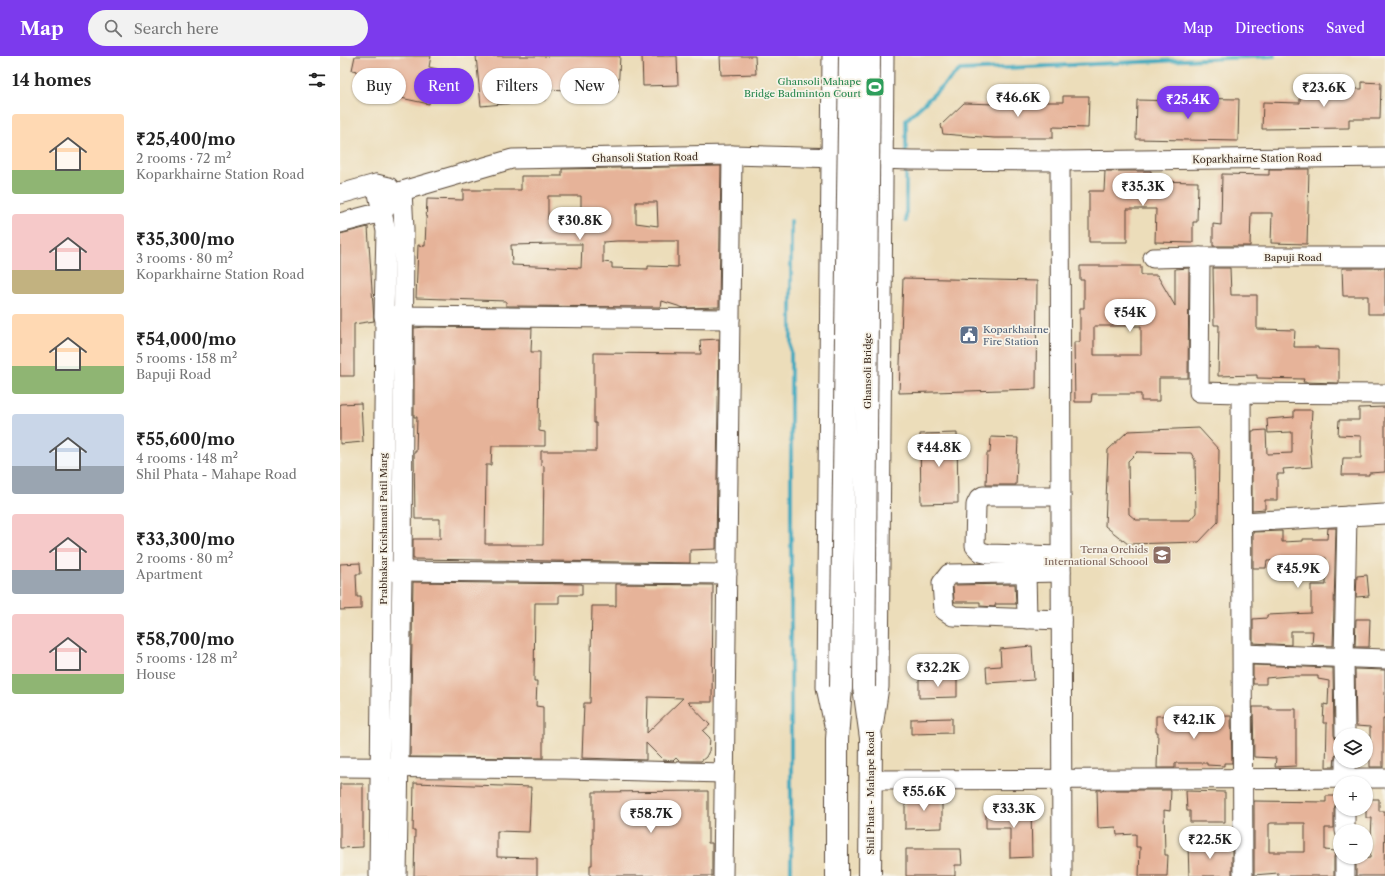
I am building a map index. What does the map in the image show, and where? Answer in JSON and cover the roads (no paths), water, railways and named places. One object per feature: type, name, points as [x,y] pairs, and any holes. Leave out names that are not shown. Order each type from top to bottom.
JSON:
[{"type":"main road","points":[[837,876],[837,738],[841,687],[850,56]]},
{"type":"main road","name":"Ghansoli Bridge","points":[[864,687],[869,56]]},
{"type":"main road","name":"Shil Phata - Mahape Road","points":[[864,687],[871,738],[870,876]]},
{"type":"street","points":[[832,56],[826,687],[837,738]]},
{"type":"street","points":[[871,738],[879,687],[896,160],[884,56]]},
{"type":"street","points":[[723,876],[732,155]]},
{"type":"street","name":"Ghansoli Station Road","points":[[402,191],[512,159],[732,155],[896,160]]},
{"type":"street","name":"Koparkhairne Station Road","points":[[896,160],[1060,161],[1385,157]]},
{"type":"street","points":[[1060,161],[1062,876]]},
{"type":"street","points":[[340,194],[376,184],[402,191],[382,212],[340,223]]},
{"type":"street","name":"Prabhakar Krishanati Patil Marg","points":[[376,184],[386,231],[384,316],[383,570],[389,767],[397,876]]},
{"type":"street","name":"Prabhakar Krishanati Patil Marg","points":[[379,876],[389,767],[402,571],[404,229],[402,191]]},
{"type":"street","name":"Bapuji Road","points":[[1153,258],[1385,257]]},
{"type":"street","points":[[1200,258],[1199,392],[1385,394]]},
{"type":"street","points":[[384,316],[730,319]]},
{"type":"street","points":[[1241,393],[1243,522],[1243,876]]},
{"type":"street","points":[[1061,496],[983,496],[979,499],[976,505],[975,546],[981,552],[989,554],[1061,564]]},
{"type":"street","points":[[1243,522],[1385,514]]},
{"type":"street","points":[[1345,728],[1344,658],[1347,516]]},
{"type":"street","points":[[1061,564],[1026,573],[949,574],[942,583],[944,610],[953,616],[1061,620]]},
{"type":"street","points":[[383,570],[727,574]]},
{"type":"street","points":[[1026,573],[1027,619]]},
{"type":"street","points":[[1243,654],[1385,659]]},
{"type":"street","points":[[340,767],[565,769],[724,773]]},
{"type":"street","points":[[871,780],[1243,779],[1345,774],[1385,778]]},
{"type":"street","points":[[1345,864],[1345,876]]},
{"type":"waterway","points":[[906,155],[906,120],[960,70],[1274,56]]},
{"type":"waterway","points":[[906,165],[906,221]]},
{"type":"waterway","points":[[791,221],[791,876]]},
{"type":"place","name":"Ghansoli Mahape Bridge Badminton Court","points":[[875,87]]},
{"type":"place","name":"Koparkhairne Fire Station","points":[[969,335]]},
{"type":"place","name":"Terna Orchids International Schoool","points":[[1162,555]]}]
